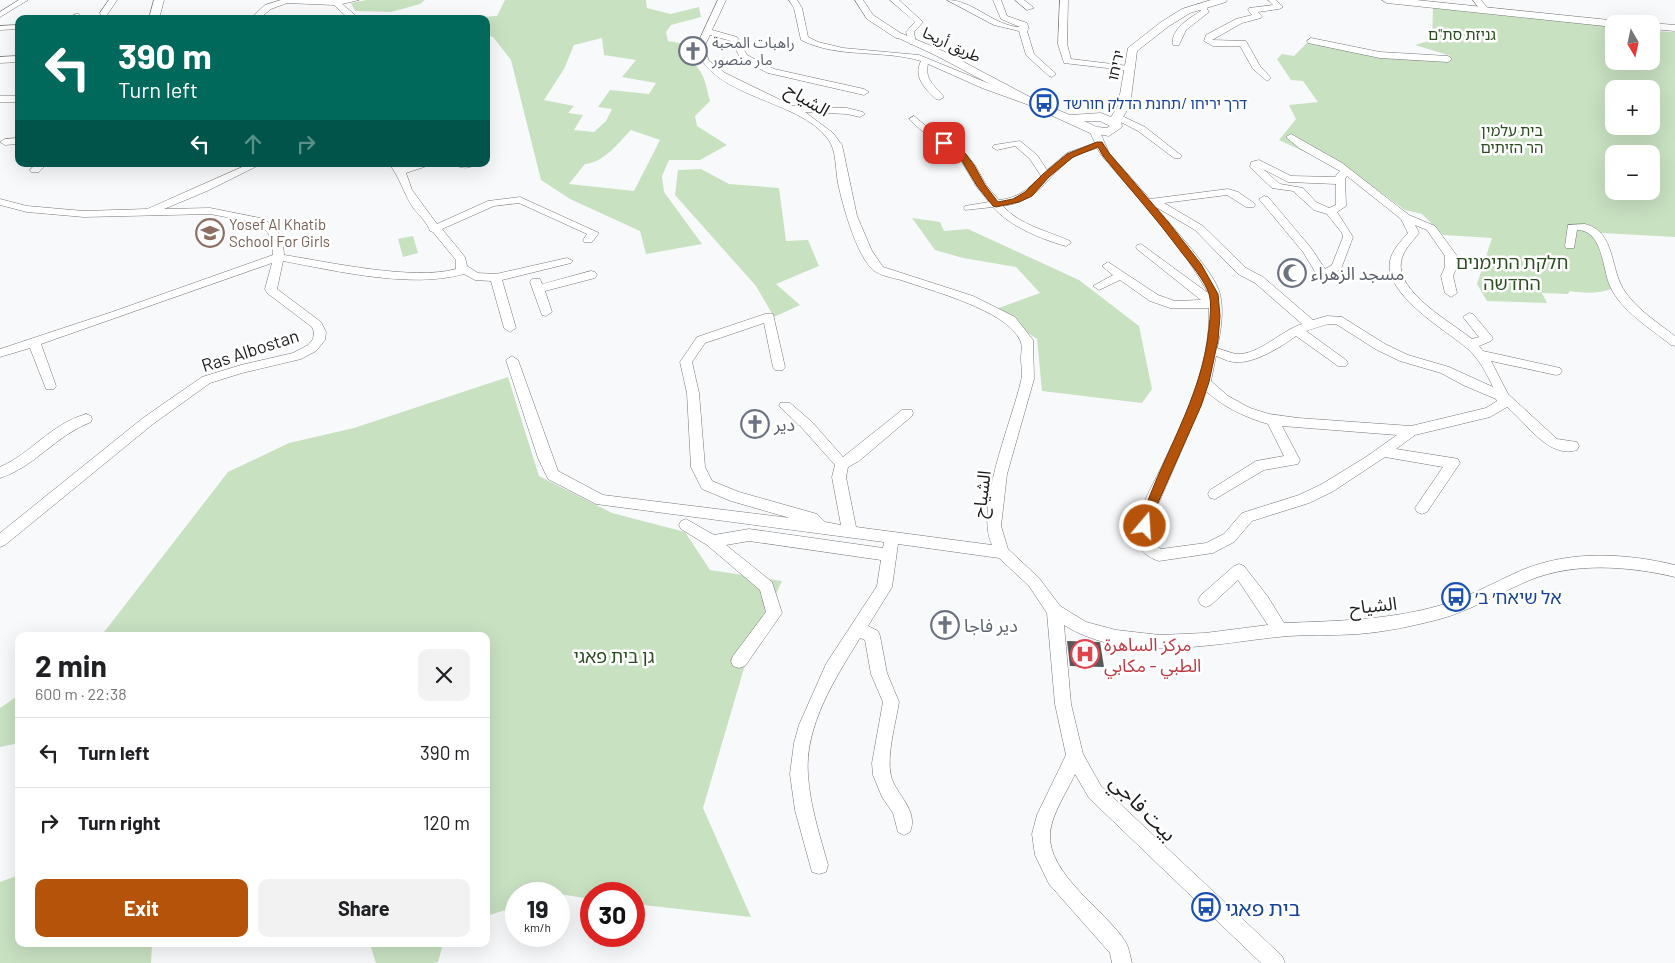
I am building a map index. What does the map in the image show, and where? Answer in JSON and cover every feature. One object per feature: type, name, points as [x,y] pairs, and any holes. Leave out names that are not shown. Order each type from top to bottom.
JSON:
[{"type":"main road","points":[[155,15],[159,0]]},
{"type":"main road","points":[[163,15],[166,0]]},
{"type":"main road","name":"יריחו","points":[[1114,124],[1122,111],[1125,100],[1132,50],[1165,24],[1186,11],[1222,0]]},
{"type":"main road","points":[[1387,0],[1605,22]]},
{"type":"main road","points":[[1660,27],[1675,28]]},
{"type":"main road","name":"طريق أريحا","points":[[899,36],[990,79],[1039,106]]},
{"type":"main road","points":[[0,56],[15,55]]},
{"type":"main road","points":[[0,60],[15,59]]},
{"type":"main road","name":"יריחו","points":[[1094,123],[1117,110],[1125,100]]},
{"type":"main road","points":[[1039,106],[1060,115],[1094,123],[1114,124]]},
{"type":"street","points":[[0,15],[24,0]]},
{"type":"street","points":[[104,13],[113,0]]},
{"type":"street","points":[[258,15],[268,4],[296,0],[336,3],[355,0]]},
{"type":"street","name":"الشياح","points":[[722,0],[700,47],[707,64],[734,81],[820,124],[833,138],[840,155],[848,203],[870,259],[879,269],[968,299],[1011,320],[1027,340],[1028,379],[1000,474],[994,526],[997,541],[1003,553],[1034,582],[1055,611],[1082,628],[1116,637],[1160,642],[1205,640],[1280,630],[1359,627],[1403,621],[1442,612],[1529,574],[1569,563],[1622,562],[1646,564],[1675,571]]},
{"type":"street","points":[[793,0],[798,8],[804,38],[811,42],[834,48],[892,53],[926,60],[980,84],[1039,106]]},
{"type":"street","name":"طريق أريحا","points":[[859,0],[870,17],[899,36]]},
{"type":"street","points":[[894,0],[919,22],[909,35],[913,42]]},
{"type":"street","points":[[951,0],[968,6],[1009,29],[1023,29]]},
{"type":"street","points":[[996,0],[1004,17],[1026,27],[1023,29],[1030,55],[1052,74]]},
{"type":"street","points":[[1021,0],[1030,8]]},
{"type":"street","points":[[1064,0],[1066,9],[1061,36],[1067,60],[1129,69]]},
{"type":"street","points":[[1267,78],[1256,67],[1243,43],[1208,41],[1209,37],[1239,21],[1258,16],[1252,10],[1279,7],[1272,0]]},
{"type":"street","points":[[1477,0],[1485,10]]},
{"type":"street","points":[[336,3],[350,15]]},
{"type":"street","points":[[1176,43],[1178,35],[1186,24],[1205,12],[1201,6]]},
{"type":"street","points":[[0,28],[15,27]]},
{"type":"street","points":[[887,29],[914,28]]},
{"type":"street","points":[[707,31],[734,40],[744,57],[771,71],[864,92]]},
{"type":"street","points":[[1311,41],[1380,55],[1448,59]]},
{"type":"street","points":[[926,60],[922,66],[923,79],[939,97]]},
{"type":"street","points":[[0,99],[15,100]]},
{"type":"street","points":[[793,109],[847,111],[860,114]]},
{"type":"street","points":[[914,120],[935,138],[962,155],[970,165],[981,186],[996,205],[1018,223],[1066,243]]},
{"type":"street","points":[[1100,144],[1100,138],[1114,124],[1129,121],[1177,156]]},
{"type":"street","points":[[1094,123],[1105,154],[1151,202],[1204,275],[1214,294],[1215,316],[1211,350],[1204,382],[1196,406],[1151,505],[1145,526],[1147,548],[1159,555],[1208,549],[1229,538],[1247,517],[1279,508],[1312,495],[1371,461],[1411,431]]},
{"type":"street","points":[[1291,137],[1302,146],[1338,165],[1342,175],[1341,206],[1331,212]]},
{"type":"street","points":[[5,142],[15,142]]},
{"type":"street","points":[[997,147],[1017,143],[1034,157],[1046,176]]},
{"type":"street","points":[[969,208],[1016,201],[1028,194],[1070,155],[1100,144]]},
{"type":"street","points":[[1264,199],[1307,250],[1321,272],[1326,273],[1337,267],[1348,237],[1347,233],[1331,212],[1321,210],[1310,203],[1298,190],[1276,186],[1254,167],[1259,163],[1288,179],[1294,180],[1317,182],[1342,175],[1405,217],[1431,228],[1451,256],[1451,267],[1447,276],[1451,293]]},
{"type":"street","points":[[144,213],[203,189],[250,167]]},
{"type":"street","points":[[398,167],[407,190],[434,229],[460,259],[462,268],[475,276],[496,278],[568,261]]},
{"type":"street","points":[[1151,202],[1228,192],[1250,205]]},
{"type":"street","points":[[434,229],[492,203],[520,200],[594,233],[588,240]]},
{"type":"street","points":[[0,202],[27,209],[84,214],[210,211],[261,221],[273,232],[278,244],[278,257]]},
{"type":"street","points":[[1151,202],[1199,228],[1242,271],[1278,295],[1311,325]]},
{"type":"street","points":[[1204,382],[1223,399],[1244,411],[1273,420],[1298,424],[1411,431],[1490,412],[1504,403],[1491,372],[1474,349],[1415,300],[1403,287],[1396,273],[1399,250],[1414,233],[1405,217]]},
{"type":"street","points":[[1570,246],[1572,227],[1588,228],[1599,234],[1620,293],[1675,342]]},
{"type":"street","points":[[1141,247],[1213,304]]},
{"type":"street","points":[[0,353],[116,316],[278,257],[376,273],[447,276],[457,273],[462,268]]},
{"type":"street","name":"Ras Albostan","points":[[0,541],[148,421],[206,380],[241,369],[297,356],[312,348],[319,340],[320,332],[317,325],[273,293],[271,288],[278,257]]},
{"type":"street","points":[[1108,266],[1154,298],[1174,305],[1213,304]]},
{"type":"street","points":[[532,270],[546,312]]},
{"type":"street","points":[[539,289],[590,275]]},
{"type":"street","points":[[1099,286],[1121,275]]},
{"type":"street","points":[[496,278],[510,328]]},
{"type":"street","points":[[779,367],[769,317],[701,340],[686,362],[693,393],[698,467],[707,485],[736,497],[812,518],[822,529]]},
{"type":"street","points":[[1469,317],[1487,338],[1474,349]]},
{"type":"street","points":[[1211,350],[1233,358],[1242,358],[1274,346],[1296,330],[1327,320],[1338,320],[1381,347],[1404,358],[1445,370],[1467,382],[1502,396],[1553,443],[1572,446]]},
{"type":"street","points":[[1296,330],[1342,363]]},
{"type":"street","points":[[34,342],[50,386]]},
{"type":"street","points":[[1474,349],[1556,371]]},
{"type":"street","points":[[512,360],[545,458],[553,475],[601,500],[694,510],[850,532],[891,546]]},
{"type":"street","points":[[785,406],[807,425],[842,464]]},
{"type":"street","points":[[850,532],[839,477],[842,464],[854,457],[906,413]]},
{"type":"street","points":[[0,473],[14,466],[62,428],[86,419]]},
{"type":"street","points":[[1216,494],[1261,465],[1293,460],[1273,420]]},
{"type":"street","points":[[1383,452],[1452,463],[1422,508]]},
{"type":"street","points":[[686,525],[712,541],[768,588],[774,613],[739,661]]},
{"type":"street","points":[[712,541],[748,535],[1003,553]]},
{"type":"street","points":[[819,865],[815,845],[806,821],[799,761],[807,725],[832,669],[884,587],[891,546]]},
{"type":"street","points":[[1206,600],[1238,570],[1263,602],[1280,630]]},
{"type":"street","name":"بيت فاجي","points":[[1055,611],[1063,704],[1075,756],[1095,792],[1274,963]]},
{"type":"street","points":[[857,628],[872,636],[879,674],[890,696],[891,709],[882,763],[882,775],[888,791],[901,810],[904,826]]},
{"type":"street","points":[[1075,756],[1046,815],[1041,834],[1044,855],[1056,877],[1118,948],[1122,963]]},
{"type":"green space","points":[[366,0],[425,0],[420,4],[391,12],[355,11],[351,3]]},
{"type":"green space","points":[[505,0],[646,0],[647,8],[671,14],[699,7],[701,17],[671,25],[666,32],[668,41],[685,44],[689,57],[702,74],[705,82],[710,101],[695,116],[697,126],[727,145],[700,160],[669,160],[662,176],[664,192],[702,244],[646,254],[640,231],[570,199],[541,180],[511,60],[493,37],[490,36],[490,16],[497,16]],"holes":[[[602,38],[604,55],[636,60],[622,77],[656,83],[649,94],[610,90],[598,107],[612,109],[606,121],[594,132],[574,130],[583,115],[568,113],[574,106],[544,100],[564,69],[574,45]],[[631,130],[660,140],[634,191],[569,184],[585,164],[605,156]]]},
{"type":"green space","name":"בית עלמין הר הזיתים","points":[[1433,7],[1605,26],[1605,70],[1660,70],[1660,31],[1675,32],[1675,237],[1602,233],[1595,235],[1611,289],[1591,293],[1570,291],[1568,294],[1542,293],[1547,303],[1487,301],[1477,284],[1492,238],[1443,235],[1422,214],[1405,210],[1361,178],[1279,140],[1296,119],[1289,105],[1318,102],[1303,81],[1291,80],[1277,59],[1282,54],[1294,56],[1308,42],[1397,57],[1433,58],[1451,56],[1415,45],[1432,40]]},
{"type":"green space","points":[[701,169],[729,184],[779,188],[786,241],[808,240],[819,266],[776,284],[800,305],[774,317],[756,286],[675,195],[678,170]]},
{"type":"green space","points":[[912,218],[940,222],[944,231],[968,229],[1079,280],[1139,326],[1152,389],[1142,403],[1042,391],[1037,339],[993,310],[1040,293],[1016,267],[963,258],[935,250]]},
{"type":"green space","points":[[413,236],[418,253],[403,257],[398,239]]},
{"type":"green space","name":"גן בית פאגי","points":[[508,377],[539,476],[612,513],[685,532],[710,570],[782,581],[747,658],[703,808],[751,917],[645,905],[645,882],[580,882],[580,897],[570,896],[570,882],[505,882],[505,910],[490,915],[490,632],[104,632],[228,472],[289,443],[354,428]]},
{"type":"green space","points":[[15,698],[15,744],[0,747],[0,708]]},
{"type":"green space","points":[[15,876],[15,947],[152,947],[151,963],[0,963],[0,882]]},
{"type":"green space","points":[[371,947],[442,947],[438,962],[434,963],[376,963]]},
{"type":"building","name":"مركز الساهرة الطبي - مكابي","points":[[1067,641],[1100,642],[1104,667],[1070,666]]},
{"type":"place","name":"راهبات المحبة مار منصور","points":[[693,51]]},
{"type":"place","name":"דרך יריחו /תחנת הדלק חורשד","points":[[1044,103]]},
{"type":"place","name":"Yosef Al Khatib School For Girls","points":[[210,233]]},
{"type":"place","name":"مسجد الزهراء","points":[[1292,273]]},
{"type":"place","name":"دير","points":[[755,424]]},
{"type":"place","name":"אל שיאח׳ ב׳","points":[[1456,597]]},
{"type":"place","name":"دير فاجا","points":[[945,625]]},
{"type":"place","name":"مركز الساهرة الطبي - مكابي","points":[[1085,654]]},
{"type":"place","name":"בית פאגי","points":[[1206,907]]},
{"type":"route","points":[[944,143],[962,155],[970,165],[981,186],[996,205],[1016,201],[1028,194],[1070,155],[1100,144],[1105,154],[1166,225],[1204,275],[1214,294],[1213,340],[1204,382],[1196,406],[1151,505],[1145,526]]},
{"type":"park label","name":"גניזת סת\"ם","points":[[1462,34]]},
{"type":"park label","name":"חלקת התימנים החדשה","points":[[1512,272]]}]
